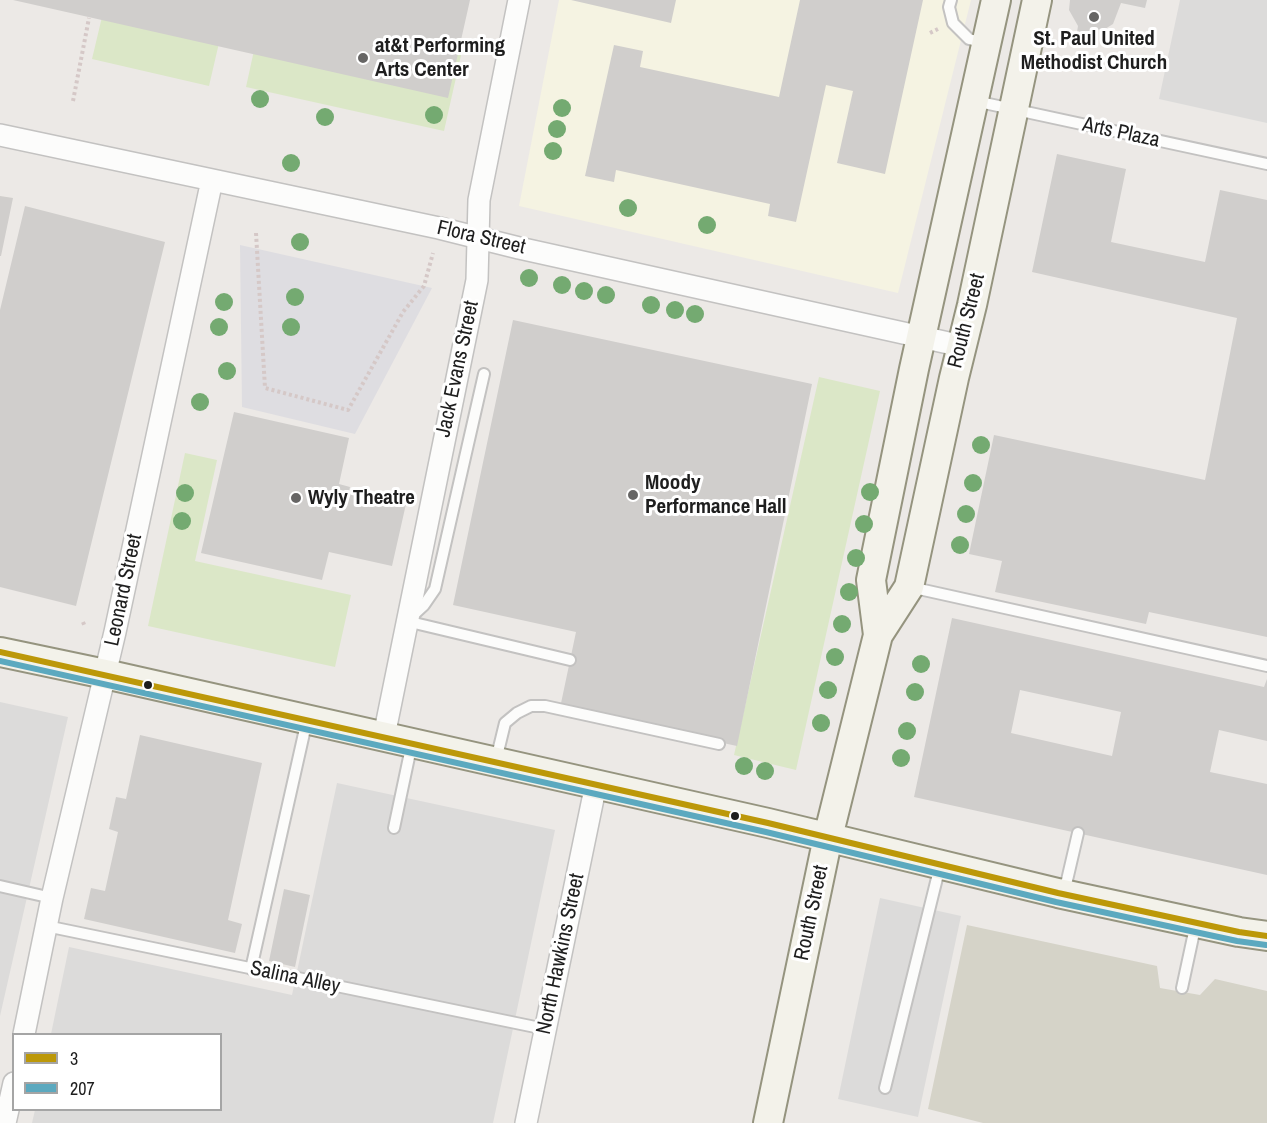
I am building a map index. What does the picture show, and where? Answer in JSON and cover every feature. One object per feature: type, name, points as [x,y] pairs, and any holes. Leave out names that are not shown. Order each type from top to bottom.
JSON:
[{"type":"street","name":"Jack Evans Street","points":[[384,736],[477,280],[478,200],[519,0]]},
{"type":"street","name":"Routh Street","points":[[878,635],[871,580],[921,337],[996,0]]},
{"type":"street","name":"Routh Street","points":[[768,1123],[828,837],[878,635],[909,586],[1037,0]]},
{"type":"street","name":"Flora Street","points":[[0,135],[478,237],[962,346]]},
{"type":"street","name":"Leonard Street","points":[[24,1033],[52,898],[105,674],[212,180]]},
{"type":"street","points":[[0,652],[596,784],[941,863],[1064,894],[1267,936]]},
{"type":"street","name":"North Hawkins Street","points":[[526,1123],[596,784]]},
{"type":"street","points":[[5,1123],[12,1092]]},
{"type":"lane","points":[[951,0],[949,7],[953,23],[969,39],[988,43]]},
{"type":"lane","name":"Arts Plaza","points":[[975,101],[1267,164]]},
{"type":"lane","points":[[406,621],[424,605],[435,589],[484,374]]},
{"type":"lane","points":[[909,586],[1267,666]]},
{"type":"lane","points":[[406,621],[570,660]]},
{"type":"lane","points":[[495,762],[505,723],[517,713],[531,706],[545,706],[719,744]]},
{"type":"lane","points":[[251,969],[308,719]]},
{"type":"lane","points":[[394,828],[412,743]]},
{"type":"lane","points":[[1064,894],[1078,833]]},
{"type":"lane","points":[[885,1088],[941,863]]},
{"type":"lane","points":[[0,886],[52,898]]},
{"type":"lane","points":[[1182,988],[1197,923]]},
{"type":"lane","name":"Salina Alley","points":[[46,926],[545,1029]]},
{"type":"path","points":[[73,101],[89,18]]},
{"type":"path","points":[[256,233],[265,388],[348,410],[403,312],[424,286],[433,253]]},
{"type":"path","points":[[83,622],[85,627]]},
{"type":"shaded area","points":[[559,0],[971,0],[898,293],[519,206]]},
{"type":"shaded area","points":[[1180,0],[1267,0],[1267,123],[1159,99]]},
{"type":"shaded area","points":[[240,245],[432,288],[355,434],[242,407]]},
{"type":"shaded area","points":[[0,702],[68,717],[0,1016]]},
{"type":"shaded area","points":[[337,783],[555,830],[493,1123],[32,1123],[35,1111],[222,1111],[222,1033],[51,1033],[69,947],[292,995]]},
{"type":"shaded area","points":[[880,898],[961,916],[918,1117],[838,1099]]},
{"type":"shaded area","points":[[967,925],[1157,966],[1160,988],[1200,995],[1215,979],[1267,991],[1267,1123],[983,1123],[928,1109]]},
{"type":"green space","points":[[106,0],[229,0],[209,86],[92,59]]},
{"type":"green space","points":[[265,0],[274,0],[464,42],[444,131],[246,87]]},
{"type":"green space","points":[[819,377],[880,391],[796,770],[734,755]]},
{"type":"green space","points":[[185,453],[217,460],[195,561],[351,595],[335,667],[148,626]]},
{"type":"building","name":"at&t Performing Arts Center","points":[[13,0],[470,0],[448,98]]},
{"type":"building","points":[[571,0],[676,0],[671,23]]},
{"type":"building","points":[[800,0],[923,0],[885,174],[837,163],[853,91],[826,85],[796,222],[768,216],[770,204],[616,170],[614,182],[585,176],[614,45],[643,51],[640,67],[779,97]]},
{"type":"building","name":"St. Paul United Methodist Church","points":[[1070,0],[1147,0],[1145,8],[1121,3],[1113,24],[1105,29],[1092,30],[1088,41],[1076,38],[1078,26],[1069,10]]},
{"type":"building","points":[[1057,154],[1126,169],[1111,242],[1205,262],[1220,190],[1267,200],[1267,637],[1149,612],[1146,624],[995,592],[1002,561],[969,554],[994,435],[1205,480],[1237,318],[1032,272]]},
{"type":"building","points":[[0,196],[13,198],[1,256],[0,256]]},
{"type":"building","points":[[25,206],[165,242],[76,606],[0,587],[0,310]]},
{"type":"building","name":"Moody Performance Hall","points":[[513,320],[812,384],[737,746],[560,708],[576,632],[453,605]]},
{"type":"building","name":"Wyly Theatre","points":[[234,412],[349,438],[339,484],[350,487],[349,491],[406,504],[392,566],[329,552],[322,580],[201,553]]},
{"type":"building","points":[[952,618],[1264,687],[1267,679],[1267,741],[1219,730],[1210,772],[1267,784],[1267,875],[914,797]],"holes":[[[1020,690],[1121,712],[1112,756],[1011,733]]]},
{"type":"building","points":[[140,735],[262,763],[228,920],[242,924],[235,953],[84,919],[91,888],[105,891],[118,832],[109,829],[116,797],[126,799]]},
{"type":"building","points":[[284,889],[310,895],[295,967],[269,961]]},
{"type":"transit line","name":"3","points":[[0,652],[768,823],[1058,893],[1267,936]]},
{"type":"transit line","name":"207","points":[[0,661],[766,832],[1056,902],[1237,941],[1266,945]]},
{"type":"place","name":"St. Paul United Methodist Church","points":[[1094,17]]},
{"type":"place","name":"at&t Performing Arts Center","points":[[363,58]]},
{"type":"place","name":"Moody Performance Hall","points":[[633,495]]},
{"type":"place","name":"Wyly Theatre","points":[[296,498]]}]
